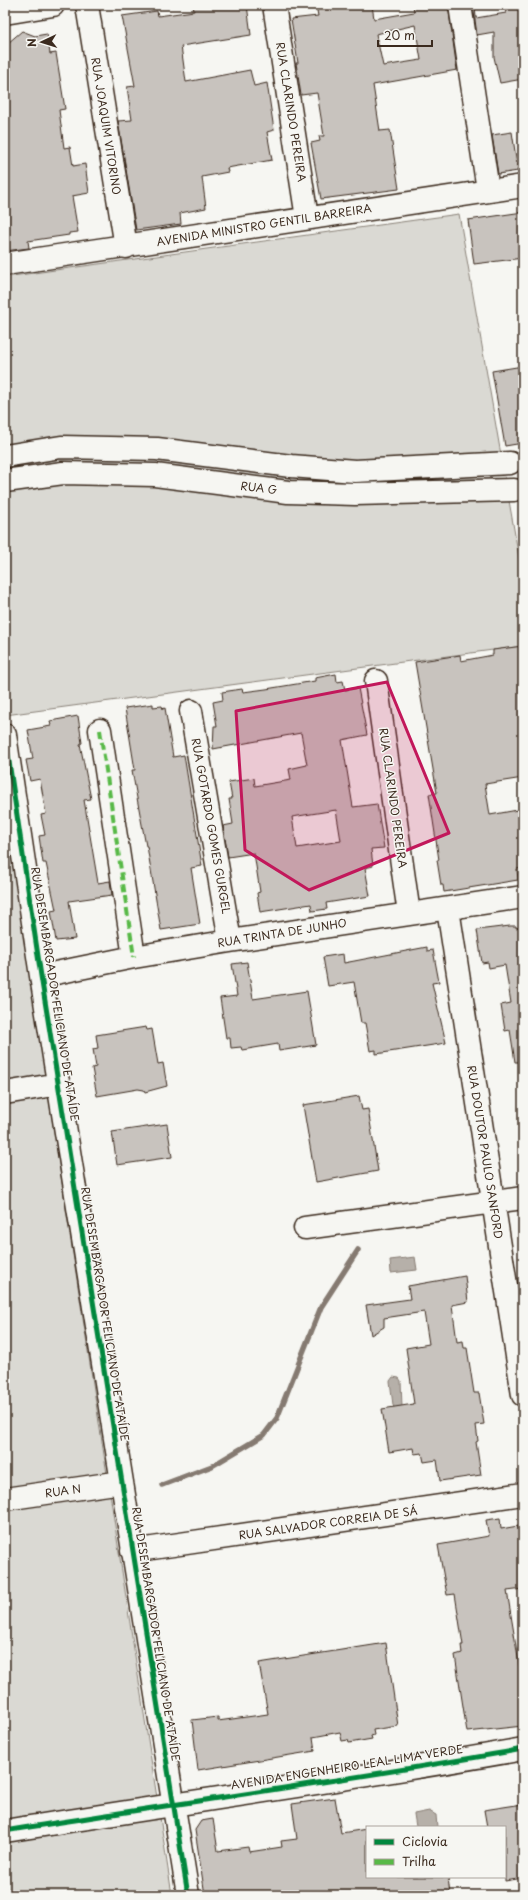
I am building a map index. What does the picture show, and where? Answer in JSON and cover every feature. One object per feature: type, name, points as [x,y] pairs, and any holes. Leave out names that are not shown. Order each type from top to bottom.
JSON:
[{"type":"street","points":[[5,13],[53,5]]},
{"type":"street","name":"RUA JOAQUIM VITORINO","points":[[87,5],[126,246]]},
{"type":"street","name":"RUA CLARINDO PEREIRA","points":[[274,5],[307,218]]},
{"type":"street","points":[[460,5],[488,190]]},
{"type":"street","name":"AVENIDA MINISTRO GENTIL BARREIRA","points":[[5,264],[488,190],[523,186]]},
{"type":"street","name":"RUA G","points":[[5,456],[69,448],[157,449],[291,466],[355,471],[501,464],[503,490],[355,494],[288,492],[147,475],[63,473],[5,481]]},
{"type":"street","name":"RUA CLARINDO PEREIRA","points":[[376,681],[410,914]]},
{"type":"street","name":"RUA GOTARDO GOMES GURGEL","points":[[191,710],[230,941]]},
{"type":"street","points":[[100,730],[134,957]]},
{"type":"street","name":"RUA DESEMBARGADOR FELICIANO DE ATAÍDE","points":[[5,735],[41,976],[188,1895]]},
{"type":"street","name":"RUA TRINTA DE JUNHO","points":[[41,976],[134,957],[230,941],[523,897]]},
{"type":"street","name":"RUA DOUTOR PAULO SANFORD","points":[[448,909],[492,1203],[523,1395]]},
{"type":"street","points":[[5,1093],[59,1084]]},
{"type":"street","points":[[305,1228],[523,1198]]},
{"type":"street","name":"RUA N","points":[[5,1499],[122,1482]]},
{"type":"street","name":"RUA SALVADOR CORREIA DE SÁ","points":[[132,1551],[523,1494]]},
{"type":"street","name":"AVENIDA ENGENHEIRO LEAL LIMA VERDE","points":[[5,1831],[174,1803],[448,1763],[523,1750]]},
{"type":"highlighted area","points":[[387,682],[449,833],[309,890],[245,850],[236,711]]},
{"type":"shaded area","points":[[459,214],[523,581],[523,646],[5,715],[5,277]]},
{"type":"shaded area","points":[[5,814],[172,1895],[5,1895]]},
{"type":"shaded area","points":[[415,1257],[417,1270],[391,1273],[390,1260]]},
{"type":"shaded area","points":[[393,1377],[399,1378],[401,1381],[402,1407],[394,1408],[393,1405],[390,1381]]},
{"type":"shaded area","points":[[429,1811],[436,1815],[437,1826],[416,1826],[414,1814]]},
{"type":"building","points":[[193,5],[247,5],[251,35],[181,46],[186,82],[250,70],[254,86],[267,83],[274,130],[267,132],[272,160],[227,168],[228,172],[202,177],[206,208],[180,213],[181,224],[136,230],[118,121],[132,120],[127,87],[135,86],[122,16],[157,11],[158,16],[194,11]]},
{"type":"building","points":[[316,5],[372,5],[374,19],[414,12],[413,5],[448,5],[457,70],[373,85],[380,131],[390,130],[399,189],[321,199],[311,143],[320,141],[319,136],[324,136],[317,93],[301,95],[296,63],[298,63],[291,19],[318,16]],"holes":[[[415,25],[421,60],[383,66],[376,34]]]},
{"type":"building","points":[[473,5],[475,5],[476,18],[506,13],[505,7],[523,5],[523,79],[500,83],[494,57],[494,32],[477,35]]},
{"type":"building","points":[[22,31],[35,36],[47,34],[50,54],[56,53],[65,109],[59,110],[64,148],[70,147],[73,166],[85,164],[89,193],[72,196],[78,232],[69,233],[69,235],[28,241],[29,248],[5,251],[5,46],[8,45],[8,43]]},
{"type":"building","points":[[512,132],[518,171],[498,174],[492,135]]},
{"type":"building","points":[[523,212],[523,258],[474,264],[468,220]]},
{"type":"building","points":[[523,366],[523,443],[505,446],[492,371]]},
{"type":"building","points":[[523,646],[523,778],[485,784],[490,815],[523,809],[523,868],[517,869],[518,880],[444,892],[443,885],[441,885],[437,860],[439,860],[429,794],[437,793],[415,662],[460,655],[461,661],[493,655],[493,650]]},
{"type":"building","points":[[336,674],[337,682],[343,681],[345,690],[358,688],[367,735],[342,740],[353,807],[377,804],[384,848],[371,849],[373,866],[365,868],[370,896],[326,903],[327,909],[312,911],[311,904],[260,912],[257,893],[260,892],[254,853],[228,857],[223,826],[233,824],[229,799],[232,799],[229,782],[254,778],[255,786],[291,780],[289,769],[307,765],[301,733],[213,749],[214,726],[217,726],[213,702],[223,700],[222,692],[242,689],[243,692],[266,689],[315,681],[315,678]],"holes":[[[336,810],[341,841],[297,848],[292,817]]]},
{"type":"building","points":[[153,704],[153,707],[162,706],[163,709],[165,708],[173,757],[184,755],[202,866],[191,868],[200,924],[161,930],[147,846],[132,770],[135,770],[125,708]]},
{"type":"building","points":[[78,716],[82,743],[80,744],[91,799],[84,800],[98,883],[110,881],[112,895],[69,901],[75,939],[56,941],[51,911],[56,910],[46,863],[43,863],[39,836],[45,835],[41,815],[46,814],[40,779],[30,781],[26,760],[33,759],[28,730],[51,726],[50,721]]},
{"type":"building","points":[[516,926],[516,928],[523,926],[523,1062],[515,1062],[510,1030],[505,1031],[501,1005],[511,1003],[505,965],[489,968],[488,962],[482,963],[477,930]]},
{"type":"building","points":[[427,947],[427,951],[433,950],[439,982],[432,983],[446,1043],[376,1054],[376,1050],[370,1051],[365,1023],[361,1023],[354,982],[328,986],[323,957],[343,954],[344,963]]},
{"type":"building","points":[[247,962],[253,999],[307,991],[316,1045],[279,1051],[278,1044],[242,1050],[241,1047],[231,1048],[230,1038],[226,1038],[220,998],[237,996],[232,964]]},
{"type":"building","points":[[146,1027],[147,1030],[152,1029],[158,1064],[163,1063],[167,1086],[145,1092],[144,1090],[138,1089],[97,1096],[92,1068],[96,1067],[93,1049],[98,1048],[96,1035]]},
{"type":"building","points":[[359,1096],[362,1110],[368,1109],[378,1171],[316,1182],[303,1105]]},
{"type":"building","points":[[167,1124],[172,1157],[117,1165],[112,1132]]},
{"type":"building","points":[[465,1276],[468,1302],[452,1305],[457,1342],[463,1341],[464,1348],[467,1348],[474,1393],[479,1393],[484,1424],[476,1425],[478,1441],[476,1442],[481,1475],[440,1481],[437,1460],[424,1462],[422,1453],[414,1454],[413,1448],[389,1452],[382,1409],[414,1404],[406,1348],[429,1344],[424,1312],[384,1318],[384,1327],[371,1335],[366,1305],[410,1299],[408,1286]]},
{"type":"building","points":[[500,1518],[501,1529],[518,1526],[523,1563],[523,1589],[507,1591],[521,1676],[523,1676],[523,1726],[467,1732],[455,1655],[462,1653],[461,1645],[463,1645],[455,1594],[447,1595],[438,1545],[489,1536],[486,1520]]},
{"type":"building","points":[[386,1643],[398,1726],[373,1730],[374,1735],[371,1736],[372,1739],[349,1743],[348,1740],[342,1741],[340,1732],[313,1737],[315,1751],[198,1770],[192,1720],[218,1717],[218,1721],[268,1714],[259,1663]]},
{"type":"building","points":[[335,1798],[341,1833],[366,1829],[366,1878],[448,1878],[450,1895],[205,1895],[195,1830],[201,1821],[213,1819],[218,1851],[248,1847],[249,1852],[282,1847],[281,1841],[297,1839],[292,1804]]},
{"type":"building","points":[[523,1804],[523,1878],[505,1881],[506,1826],[487,1826],[484,1810]]},
{"type":"waterway","points":[[162,1485],[212,1466],[264,1435],[277,1418],[321,1307],[358,1250]]},
{"type":"marked path","points":[[100,730],[134,957]]},
{"type":"cycle path","points":[[5,735],[41,976],[188,1895]]},
{"type":"cycle path","points":[[5,1831],[394,1771],[523,1749]]}]
